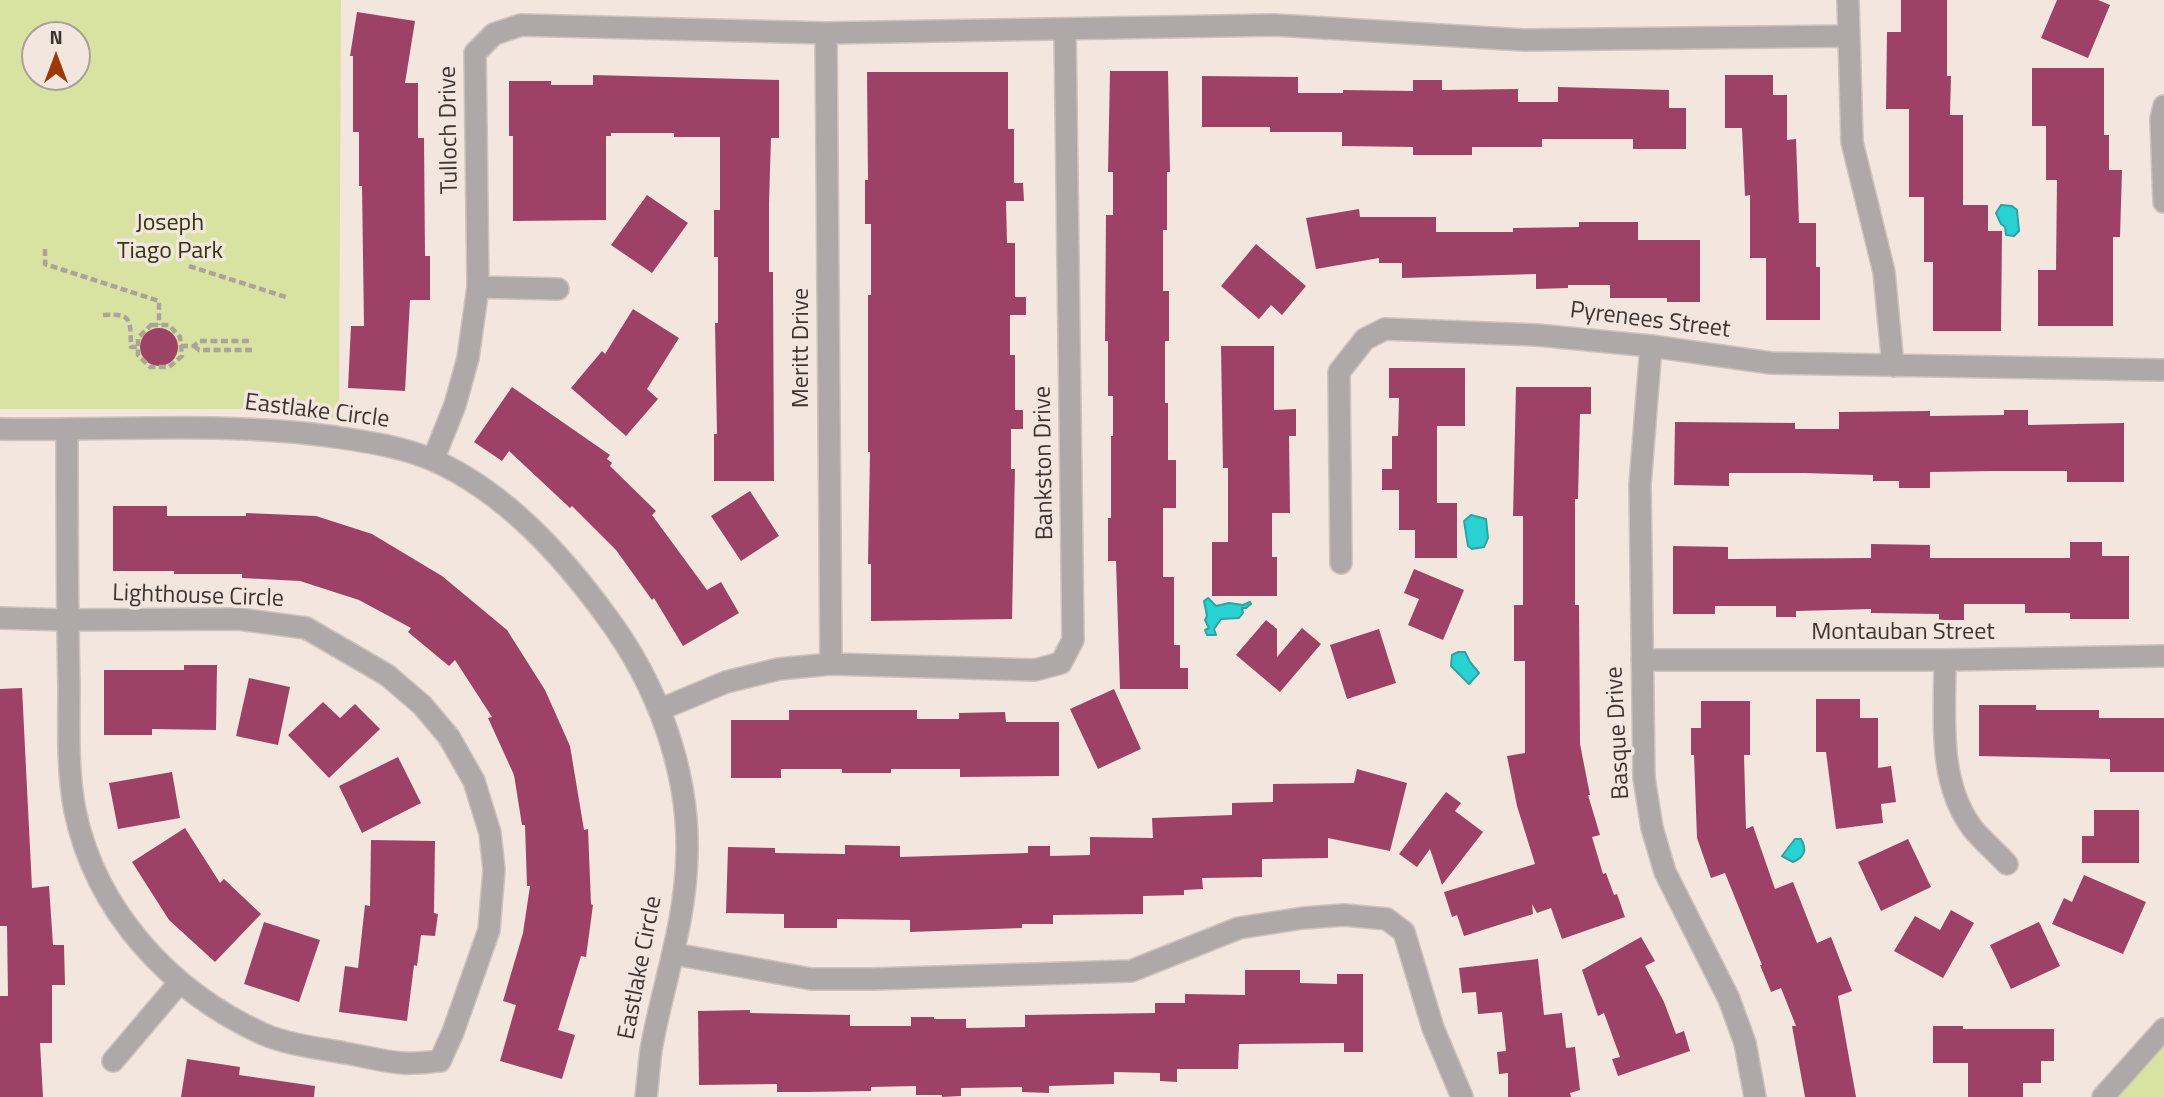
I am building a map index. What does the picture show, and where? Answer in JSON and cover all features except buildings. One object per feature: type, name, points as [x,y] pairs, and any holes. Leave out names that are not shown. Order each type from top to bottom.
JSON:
[{"type":"street","points":[[1848,0],[1852,142],[1884,272],[1893,366]]},
{"type":"street","name":"Tulloch Drive","points":[[433,460],[455,405],[468,358],[478,288],[475,53],[494,34],[521,25],[826,33],[1275,25],[1524,40],[1848,36]]},
{"type":"street","name":"Bankston Drive","points":[[659,710],[726,682],[779,669],[831,664],[1035,670],[1061,663],[1073,640],[1065,29]]},
{"type":"street","name":"Meritt Drive","points":[[826,33],[831,664]]},
{"type":"street","points":[[2164,106],[2161,119],[2164,202]]},
{"type":"street","points":[[478,288],[558,289]]},
{"type":"street","name":"Pyrenees Street","points":[[1341,564],[1339,372],[1365,339],[1385,329],[1537,335],[1651,346],[1771,363],[2164,370]]},
{"type":"street","name":"Basque Drive","points":[[1651,346],[1640,485],[1644,778],[1652,828],[1665,872],[1729,999],[1745,1043],[1755,1097]]},
{"type":"street","name":"Eastlake Circle","points":[[0,429],[248,428],[384,444],[433,460],[477,485],[519,516],[580,580],[630,648],[659,710],[671,745],[684,802],[687,853],[680,930],[652,1049],[646,1097]]},
{"type":"street","points":[[0,618],[67,621],[67,430]]},
{"type":"street","name":"Lighthouse Circle","points":[[239,619],[306,628],[387,675],[422,705],[449,737],[474,781],[490,833],[494,870],[489,930],[453,1032],[440,1060],[403,1063],[292,1044],[264,1034],[215,1008],[180,982],[144,948],[106,896],[83,840],[75,812],[70,778],[67,621],[239,619]]},
{"type":"street","name":"Montauban Street","points":[[1642,660],[1945,660],[2164,656]]},
{"type":"street","points":[[1945,660],[1946,763],[1954,793],[1972,828],[2007,864]]},
{"type":"street","points":[[674,954],[811,979],[1131,971],[1239,928],[1344,915],[1387,919],[1404,932],[1433,1028],[1462,1097]]},
{"type":"street","points":[[113,1060],[180,982]]},
{"type":"street","points":[[2103,1097],[2164,1029]]},
{"type":"path","points":[[45,249],[45,264],[159,301],[159,325]]},
{"type":"path","points":[[189,266],[289,298]]},
{"type":"path","points":[[103,314],[122,314],[127,317],[130,323],[131,347],[138,347]]},
{"type":"path","points":[[151,325],[159,325],[169,325],[180,338],[181,356],[169,368],[150,367],[138,355],[138,338],[151,325]]},
{"type":"path","points":[[194,346],[199,341],[252,341]]},
{"type":"path","points":[[181,346],[194,346],[200,350],[253,350]]},
{"type":"green space","name":"Joseph Tiago Park","points":[[0,0],[341,0],[339,419],[264,409],[0,409]]},
{"type":"green space","points":[[2164,1046],[2164,1097],[2116,1097]]},
{"type":"water","points":[[2001,205],[2012,206],[2017,210],[2019,231],[2014,236],[2006,235],[2005,227],[1996,213]]},
{"type":"water","points":[[1471,515],[1486,519],[1488,538],[1484,547],[1472,549],[1468,546],[1464,521]]},
{"type":"water","points":[[1208,598],[1216,606],[1229,603],[1251,604],[1242,608],[1243,613],[1239,618],[1221,619],[1214,629],[1216,635],[1207,635],[1205,630],[1209,628],[1205,620],[1207,616],[1204,601]]},
{"type":"water","points":[[1465,652],[1479,673],[1469,684],[1451,666],[1452,655]]},
{"type":"water","points":[[1795,839],[1801,839],[1804,849],[1800,858],[1793,862],[1782,856]]}]
